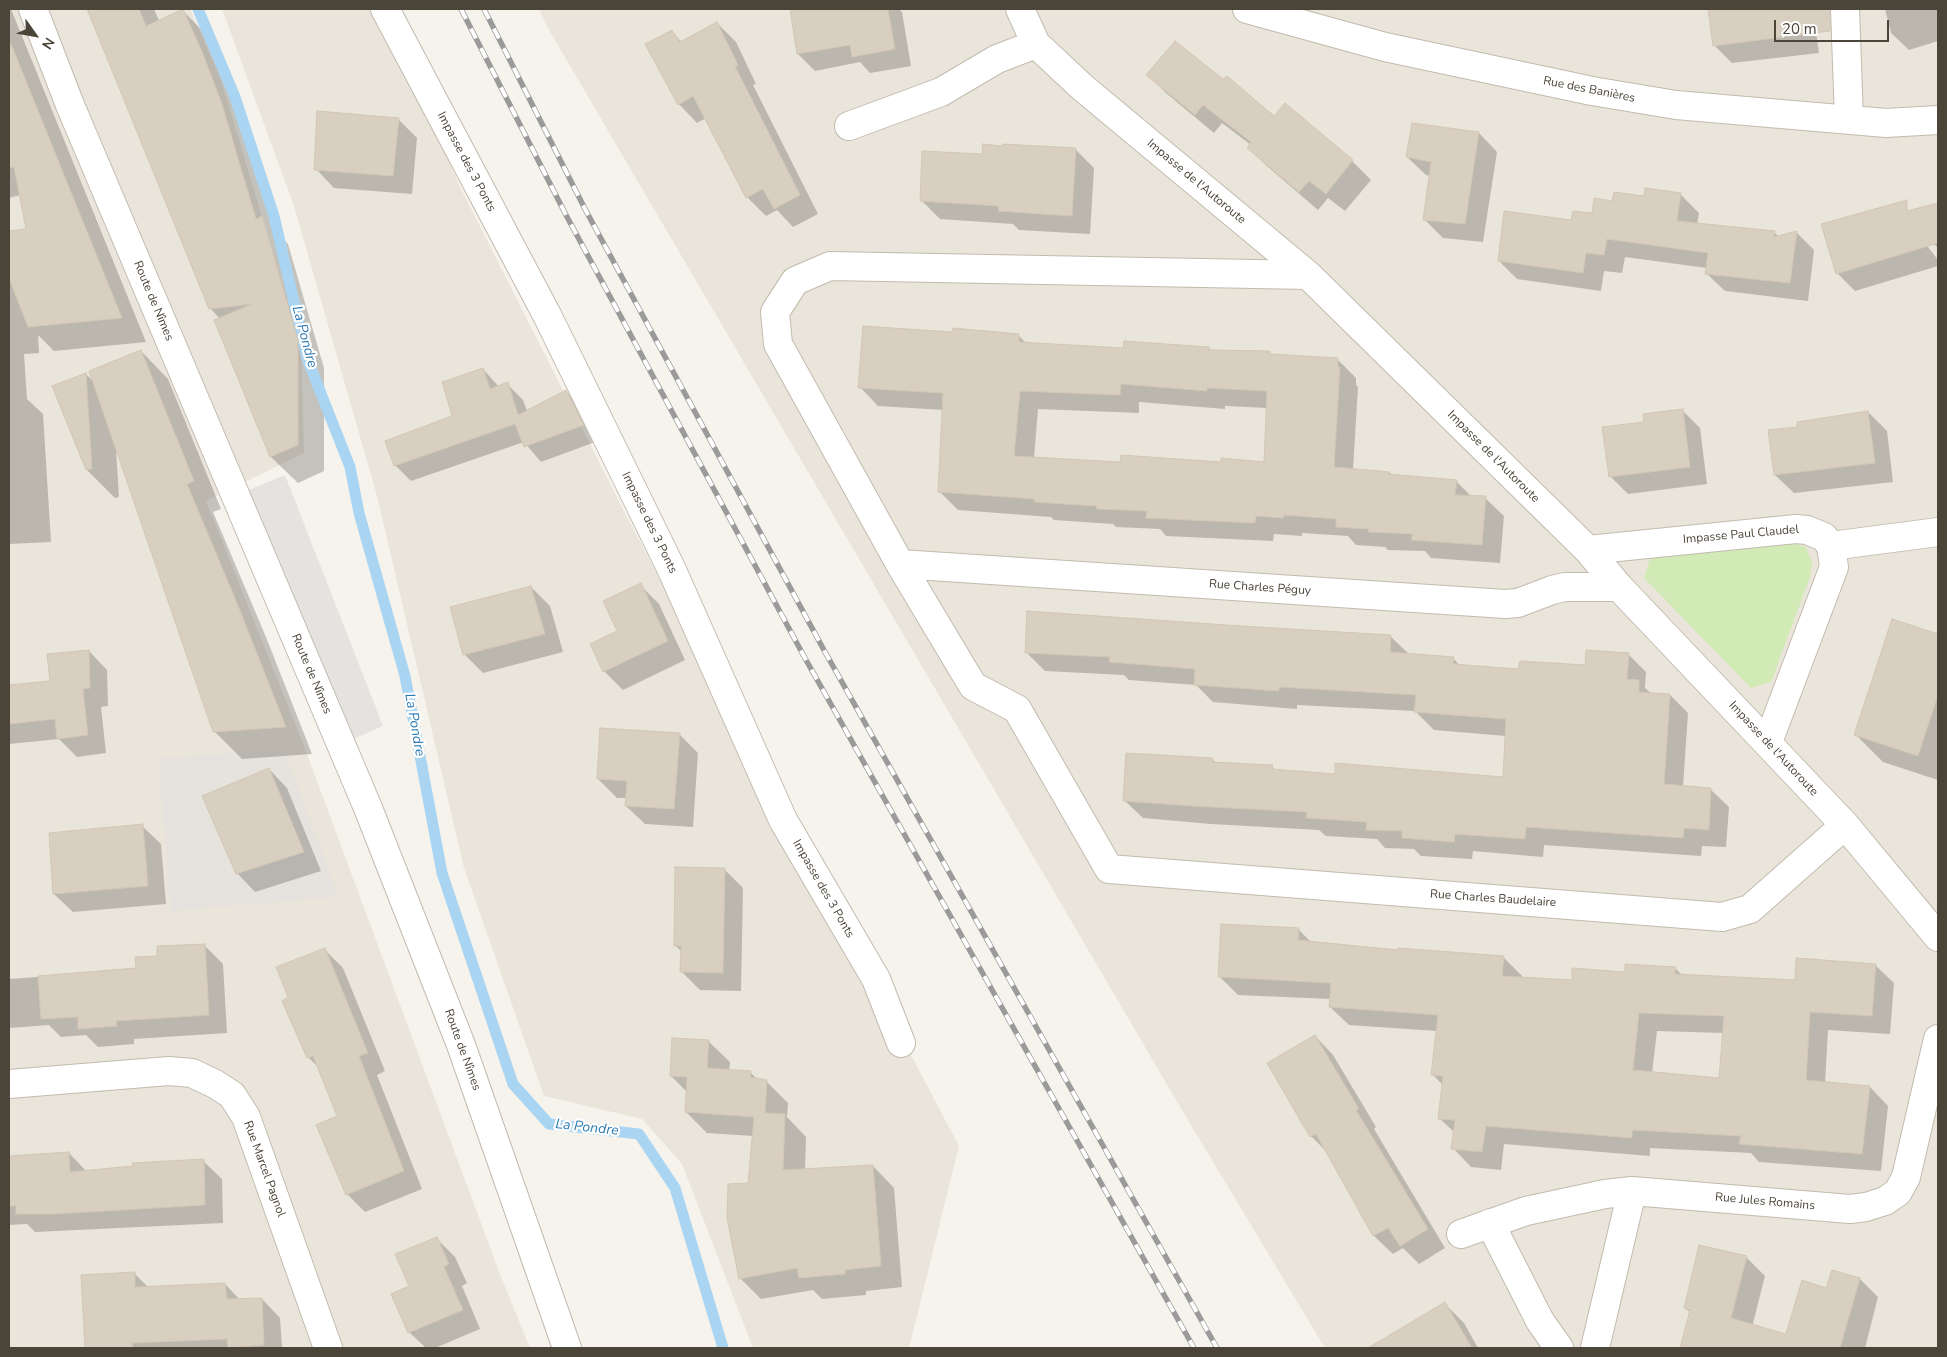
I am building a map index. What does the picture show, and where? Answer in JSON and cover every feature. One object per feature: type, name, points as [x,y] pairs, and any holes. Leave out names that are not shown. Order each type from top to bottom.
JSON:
[{"type":"street","name":"Route de Nîmes","points":[[33,9],[70,105],[368,808],[461,1045],[567,1348]]},
{"type":"street","name":"Impasse des 3 Ponts","points":[[385,9],[548,317],[671,568],[782,820],[876,979],[901,1043]]},
{"type":"street","name":"Impasse de l'Autoroute","points":[[1020,9],[1036,44],[1082,87],[1308,275],[1588,550],[1619,587],[1845,825],[1938,936]]},
{"type":"street","name":"Rue des Banières","points":[[1247,9],[1385,47],[1592,91],[1676,105],[1886,123],[1938,120]]},
{"type":"street","points":[[1845,9],[1849,119]]},
{"type":"street","points":[[849,126],[941,92],[997,59],[1036,44]]},
{"type":"street","points":[[900,564],[778,344],[775,312],[795,280],[830,266],[1308,275]]},
{"type":"street","name":"Impasse Paul Claudel","points":[[1588,550],[1796,529],[1816,532],[1824,536],[1831,546]]},
{"type":"street","points":[[1768,742],[1834,567],[1831,546],[1938,532]]},
{"type":"street","name":"Rue Charles Péguy","points":[[900,564],[1505,604],[1518,603],[1565,587],[1619,587]]},
{"type":"street","name":"Rue Charles Baudelaire","points":[[900,564],[973,686],[1017,709],[1109,869],[1722,917],[1750,909],[1845,825]]},
{"type":"street","name":"Rue Jules Romains","points":[[1461,1234],[1526,1211],[1575,1200],[1632,1191],[1850,1209],[1866,1207],[1885,1201],[1898,1192],[1906,1178],[1938,1039]]},
{"type":"street","name":"Rue Marcel Pagnol","points":[[9,1084],[169,1070],[192,1074],[215,1084],[232,1095],[246,1117],[328,1348]]},
{"type":"street","points":[[1595,1348],[1632,1191]]},
{"type":"street","points":[[1490,1223],[1540,1322],[1559,1348]]},
{"type":"shaded area","points":[[9,9],[190,9],[221,80],[301,346],[304,453],[206,501],[304,746],[501,1277],[530,1348],[9,1348]]},
{"type":"shaded area","points":[[222,9],[386,9],[459,185],[625,513],[959,1146],[909,1348],[753,1348],[682,1164],[642,1119],[544,1096],[464,868],[377,496],[294,206]]},
{"type":"shaded area","points":[[539,9],[1938,9],[1938,1348],[1325,1348],[1189,1122],[549,30]]},
{"type":"shaded area","points":[[285,475],[383,726],[353,739],[249,490]]},
{"type":"shaded area","points":[[284,750],[339,897],[171,911],[158,758]]},
{"type":"green space","points":[[1786,541],[1806,547],[1812,562],[1810,577],[1771,682],[1751,688],[1644,578],[1651,555]]},
{"type":"building","points":[[87,9],[139,9],[146,26],[183,9],[222,104],[256,219],[262,216],[298,340],[298,445],[270,457],[214,320],[252,304],[209,309]]},
{"type":"building","points":[[790,9],[888,9],[895,49],[852,57],[850,45],[797,54]]},
{"type":"building","points":[[1708,9],[1830,9],[1830,31],[1713,46]]},
{"type":"building","points":[[717,22],[738,65],[735,66],[800,195],[774,209],[763,189],[746,198],[693,96],[678,105],[645,44],[672,30],[680,42]]},
{"type":"building","points":[[1175,41],[1223,79],[1227,76],[1274,116],[1285,103],[1353,160],[1326,194],[1309,181],[1299,192],[1247,148],[1251,142],[1203,105],[1195,115],[1146,75]]},
{"type":"building","points":[[9,44],[11,44],[122,318],[28,327],[9,278],[9,231],[26,229],[14,167],[9,168]]},
{"type":"building","points":[[317,111],[399,118],[393,176],[314,170]]},
{"type":"building","points":[[1412,123],[1479,132],[1465,224],[1423,220],[1431,162],[1406,157]]},
{"type":"building","points":[[983,144],[1076,148],[1072,216],[998,211],[999,206],[920,201],[922,151],[982,154]]},
{"type":"building","points":[[1645,188],[1681,193],[1677,221],[1775,231],[1774,237],[1797,231],[1790,283],[1705,274],[1708,253],[1607,239],[1604,255],[1586,253],[1583,273],[1498,261],[1504,211],[1571,220],[1573,211],[1592,213],[1594,198],[1612,201],[1614,192],[1644,196]]},
{"type":"building","points":[[1907,200],[1907,211],[1938,203],[1938,243],[1836,274],[1821,224]]},
{"type":"building","points":[[863,326],[952,332],[953,328],[1019,334],[1019,342],[1123,348],[1124,341],[1209,347],[1209,350],[1270,351],[1270,354],[1338,358],[1338,367],[1340,367],[1334,467],[1457,480],[1455,495],[1486,496],[1482,545],[1411,540],[1413,534],[1368,532],[1369,529],[1336,527],[1336,519],[1284,515],[1283,518],[1256,516],[1255,523],[1146,518],[1147,511],[1097,509],[1096,506],[1034,502],[1035,499],[938,492],[943,393],[858,388]],"holes":[[[1121,384],[1207,391],[1207,388],[1267,391],[1264,462],[1221,458],[1221,462],[1121,455],[1120,462],[1014,456],[1020,391],[1120,395]]]},
{"type":"building","points":[[141,350],[194,481],[187,484],[286,727],[213,732],[89,371]]},
{"type":"building","points":[[483,368],[490,389],[508,382],[518,415],[566,390],[584,425],[524,447],[515,424],[394,466],[385,441],[452,416],[442,382]]},
{"type":"building","points":[[86,373],[92,469],[86,470],[52,386]]},
{"type":"building","points":[[1683,409],[1690,467],[1609,477],[1602,427],[1644,422],[1643,414]]},
{"type":"building","points":[[1868,411],[1875,463],[1774,475],[1768,430],[1797,427],[1797,422]]},
{"type":"building","points":[[641,583],[668,641],[603,672],[590,644],[617,631],[603,601]]},
{"type":"building","points":[[531,586],[545,634],[463,655],[450,607]]},
{"type":"building","points":[[1027,611],[1391,635],[1390,652],[1454,657],[1453,664],[1518,669],[1520,661],[1585,665],[1586,650],[1629,653],[1627,679],[1639,680],[1639,692],[1670,694],[1664,784],[1711,788],[1709,830],[1684,828],[1683,838],[1526,827],[1525,839],[1455,834],[1454,842],[1402,838],[1402,831],[1366,830],[1367,822],[1306,818],[1307,812],[1123,801],[1126,753],[1213,758],[1212,762],[1273,765],[1272,769],[1335,774],[1335,763],[1503,777],[1506,719],[1414,712],[1416,695],[1279,687],[1279,691],[1194,685],[1195,669],[1109,662],[1110,657],[1025,653]]},
{"type":"building","points":[[1892,619],[1938,634],[1938,695],[1918,756],[1854,735]]},
{"type":"building","points":[[89,650],[90,688],[83,689],[88,735],[57,739],[55,719],[9,724],[9,685],[50,681],[47,654]]},
{"type":"building","points":[[600,728],[680,733],[674,809],[625,806],[627,781],[597,779]]},
{"type":"building","points":[[269,768],[304,852],[236,874],[202,796]]},
{"type":"building","points":[[143,824],[148,886],[53,894],[49,833]]},
{"type":"building","points":[[675,867],[725,868],[723,973],[680,972],[681,946],[674,946]]},
{"type":"building","points":[[1221,924],[1299,928],[1298,940],[1398,950],[1398,948],[1504,956],[1502,976],[1572,980],[1572,968],[1625,972],[1625,964],[1676,967],[1675,974],[1795,980],[1796,958],[1876,964],[1872,1016],[1810,1012],[1806,1080],[1870,1086],[1862,1154],[1739,1144],[1741,1136],[1632,1130],[1632,1138],[1486,1126],[1482,1152],[1451,1149],[1455,1120],[1438,1119],[1443,1076],[1431,1075],[1438,1015],[1329,1007],[1331,983],[1218,977]],"holes":[[[1639,1013],[1724,1016],[1719,1078],[1633,1070]]]},
{"type":"building","points":[[205,944],[209,1015],[116,1021],[117,1026],[78,1029],[78,1017],[41,1019],[38,976],[136,968],[135,957],[157,956],[157,946]]},
{"type":"building","points":[[325,948],[368,1053],[359,1056],[404,1171],[346,1195],[316,1125],[337,1116],[313,1056],[307,1058],[282,1001],[288,997],[276,967]]},
{"type":"building","points":[[1315,1035],[1359,1109],[1356,1110],[1428,1229],[1400,1246],[1388,1228],[1373,1236],[1316,1134],[1310,1137],[1267,1063]]},
{"type":"building","points":[[672,1038],[709,1040],[707,1068],[751,1071],[750,1077],[767,1080],[765,1113],[785,1114],[783,1170],[873,1165],[881,1266],[845,1270],[845,1274],[799,1278],[797,1268],[739,1279],[727,1218],[728,1184],[748,1183],[754,1117],[685,1112],[687,1077],[670,1076]]},
{"type":"building","points":[[69,1152],[70,1172],[133,1166],[132,1163],[204,1159],[205,1205],[55,1214],[16,1214],[16,1206],[9,1206],[9,1156]]},
{"type":"building","points":[[437,1237],[449,1264],[444,1267],[463,1310],[408,1333],[391,1294],[409,1286],[395,1254]]},
{"type":"building","points":[[1699,1245],[1747,1256],[1731,1318],[1786,1334],[1802,1280],[1826,1288],[1832,1270],[1860,1278],[1840,1348],[1680,1348],[1690,1310],[1684,1308]]},
{"type":"building","points":[[135,1272],[135,1287],[225,1283],[227,1299],[262,1298],[264,1345],[228,1348],[227,1339],[132,1343],[133,1348],[85,1348],[81,1275]]},
{"type":"building","points":[[1445,1302],[1472,1348],[1368,1348]]},
{"type":"waterway","name":"La Pondre","points":[[198,9],[235,97],[274,216],[307,358],[350,467],[359,513],[405,676],[442,873],[513,1084],[549,1124],[639,1134],[675,1188],[723,1348]]},
{"type":"railway","points":[[461,9],[566,215],[806,660],[1194,1348]]},
{"type":"railway","points":[[484,9],[585,209],[825,652],[1217,1348]]}]
